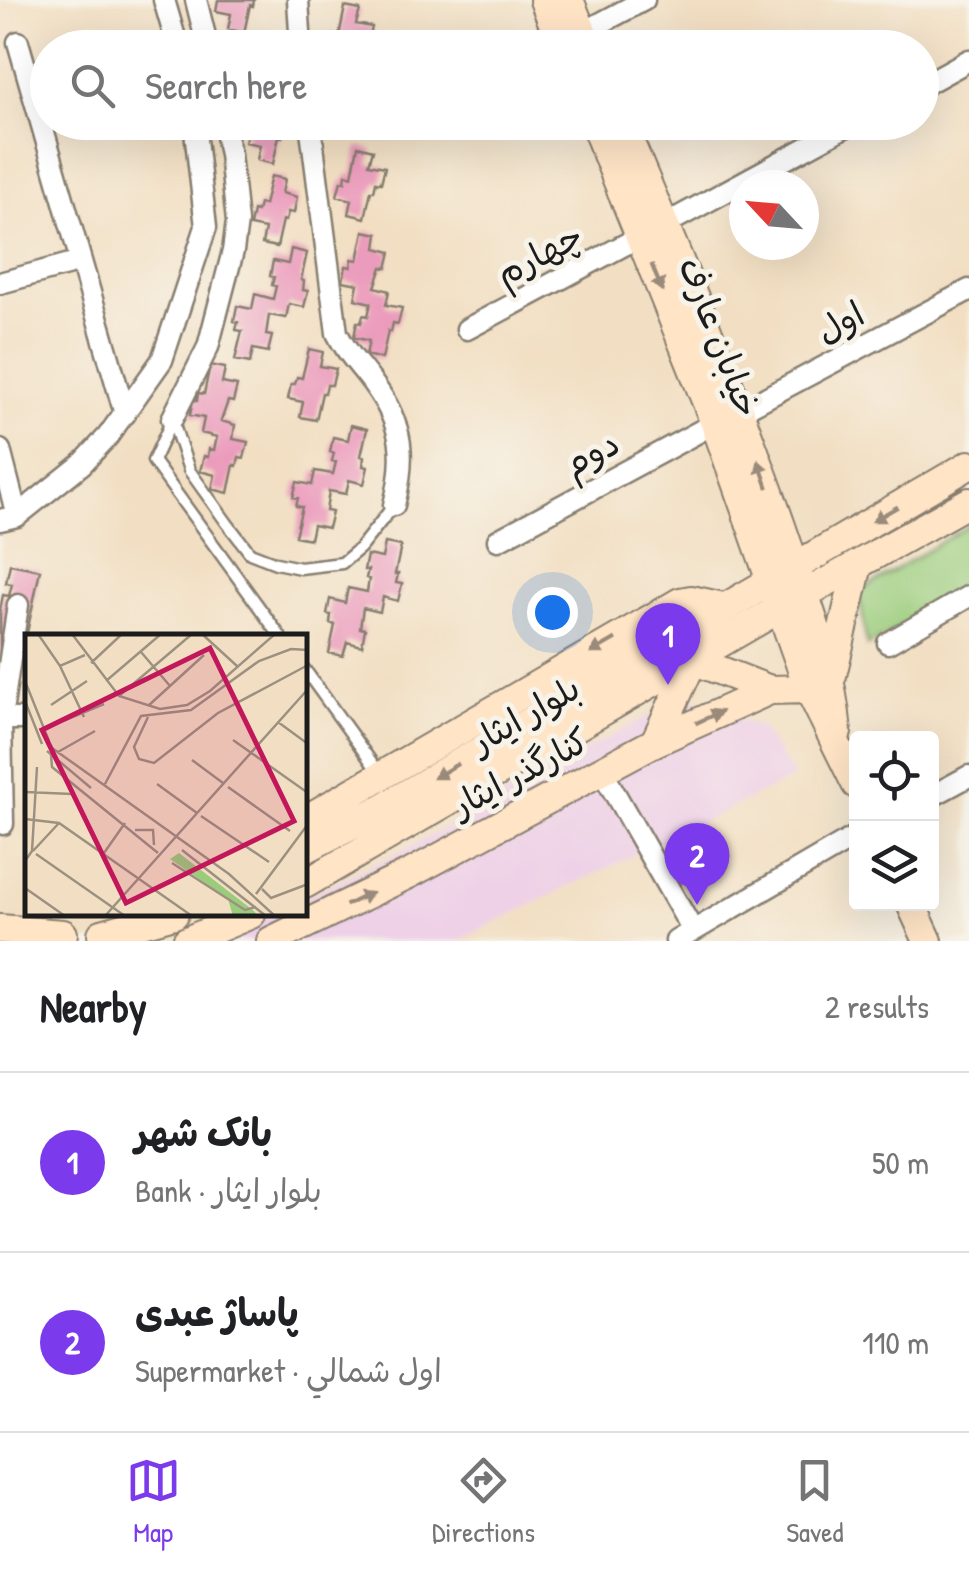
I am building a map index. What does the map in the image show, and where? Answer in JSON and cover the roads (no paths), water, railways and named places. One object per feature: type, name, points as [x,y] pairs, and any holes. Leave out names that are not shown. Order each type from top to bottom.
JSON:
[{"type":"main road","points":[[544,0],[562,30]]},
{"type":"main road","points":[[569,0],[570,30]]},
{"type":"main road","name":"خیابان عارف","points":[[604,140],[741,411],[783,573]]},
{"type":"main road","name":"خیابان عارف","points":[[626,140],[715,423],[783,573]]},
{"type":"main road","name":"بلوار ایثار","points":[[308,847],[969,465]]},
{"type":"main road","name":"بلوار ایثار","points":[[308,882],[969,502]]},
{"type":"main road","points":[[820,685],[858,565]]},
{"type":"main road","points":[[783,573],[849,768]]},
{"type":"main road","name":"کنارگذر ایثار","points":[[308,818],[680,602],[691,600],[723,607]]},
{"type":"main road","points":[[654,742],[693,660],[770,690]]},
{"type":"main road","name":"کنارگذر ایثار","points":[[271,941],[412,874],[654,742],[770,690],[820,685]]},
{"type":"main road","points":[[913,911],[928,941]]},
{"type":"main road","points":[[187,941],[246,916]]},
{"type":"main road","points":[[0,929],[61,938],[78,926],[95,929],[104,938],[153,917]]},
{"type":"street","points":[[164,0],[173,30]]},
{"type":"street","points":[[196,0],[204,30]]},
{"type":"street","points":[[298,0],[300,30]]},
{"type":"street","points":[[594,30],[644,0]]},
{"type":"street","points":[[18,42],[30,84]]},
{"type":"street","points":[[939,77],[969,60]]},
{"type":"street","points":[[46,140],[125,414]]},
{"type":"street","points":[[0,450],[8,518],[82,464],[125,414],[162,360],[206,227],[196,140]]},
{"type":"street","points":[[172,419],[208,347],[232,251],[237,222],[227,140]]},
{"type":"street","points":[[312,140],[338,333],[347,355],[372,382],[396,424],[402,472],[394,505]]},
{"type":"street","name":"چهارم","points":[[467,329],[820,140]]},
{"type":"street","points":[[0,283],[81,261]]},
{"type":"street","name":"اول","points":[[741,411],[969,290]]},
{"type":"street","name":"دوم","points":[[498,540],[715,423]]},
{"type":"street","points":[[888,643],[969,596]]},
{"type":"street","points":[[3,824],[1,719],[18,605]]},
{"type":"street","points":[[602,771],[684,936],[849,840]]},
{"type":"street","points":[[939,792],[969,776]]},
{"type":"lane","points":[[172,419],[189,470],[227,523],[250,552],[276,563],[300,568],[342,564],[394,505]]},
{"type":"lane","points":[[172,419],[153,461],[279,634]]},
{"type":"lane","points":[[308,674],[380,774]]},
{"type":"place","name":"بانک شهر","points":[[668,685]]},
{"type":"place","name":"پاساژ عبدی","points":[[697,905]]}]
